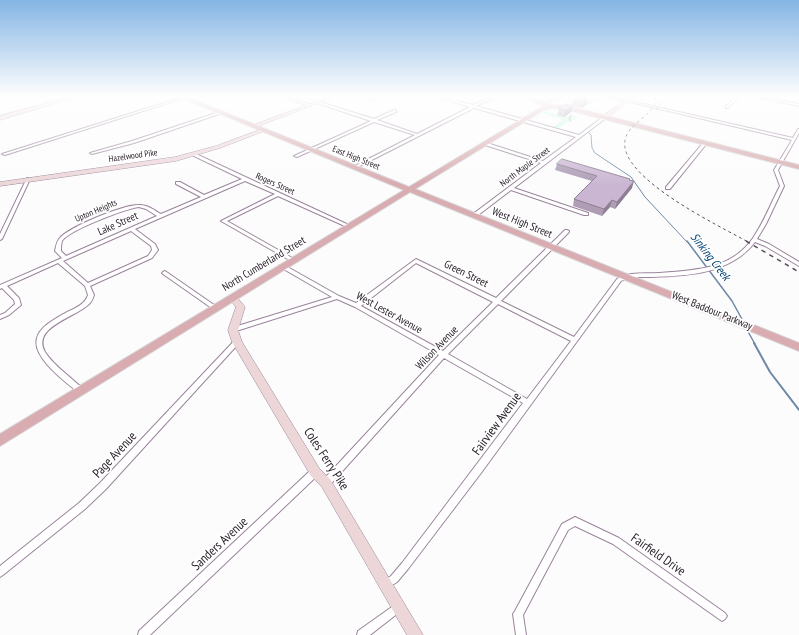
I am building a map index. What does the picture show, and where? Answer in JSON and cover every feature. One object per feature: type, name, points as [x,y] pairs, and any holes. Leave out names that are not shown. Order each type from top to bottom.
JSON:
[{"type":"main road","name":"East High Street","points":[[256,127],[411,190]]},
{"type":"main road","name":"North Cumberland Street","points":[[0,441],[282,266],[411,190],[514,127]]},
{"type":"main road","points":[[642,127],[799,167]]},
{"type":"main road","name":"West High Street","points":[[411,190],[624,276]]},
{"type":"main road","name":"West Baddour Parkway","points":[[624,276],[799,346]]},
{"type":"street","points":[[4,154],[91,127]]},
{"type":"street","points":[[92,153],[180,127]]},
{"type":"street","points":[[296,156],[359,127]]},
{"type":"street","points":[[393,127],[418,135]]},
{"type":"street","points":[[355,167],[434,127]]},
{"type":"street","points":[[544,127],[578,136]]},
{"type":"street","name":"North Maple Street","points":[[475,215],[591,127]]},
{"type":"street","points":[[741,127],[794,139]]},
{"type":"street","name":"Hazelwood Pike","points":[[0,184],[195,155],[264,130]]},
{"type":"street","points":[[624,276],[701,270],[724,264],[738,257],[754,240],[782,186],[776,170],[799,130]]},
{"type":"street","points":[[668,188],[705,143]]},
{"type":"street","points":[[486,144],[544,163]]},
{"type":"street","name":"Rogers Street","points":[[195,155],[349,226]]},
{"type":"street","points":[[1,237],[28,179]]},
{"type":"street","name":"Lake Street","points":[[2,286],[245,179]]},
{"type":"street","points":[[178,183],[204,197]]},
{"type":"street","points":[[511,188],[586,214]]},
{"type":"street","points":[[278,194],[224,221],[293,260]]},
{"type":"street","name":"Upton Heights","points":[[66,258],[58,251],[59,243],[64,237],[75,230],[135,206],[148,208],[161,216]]},
{"type":"street","points":[[87,285],[150,256],[155,250],[153,245],[132,229]]},
{"type":"street","name":"Wilson Avenue","points":[[326,482],[443,355],[567,231]]},
{"type":"street","points":[[754,240],[767,245],[799,264]]},
{"type":"street","points":[[59,261],[87,285],[92,295],[88,302],[55,322],[45,330],[39,339],[39,346],[43,354],[81,391]]},
{"type":"street","name":"Green Street","points":[[357,306],[416,261],[575,340]]},
{"type":"street","name":"West Lester Avenue","points":[[282,266],[337,297],[357,306],[527,402]]},
{"type":"street","points":[[166,273],[214,308]]},
{"type":"street","name":"Fairview Avenue","points":[[386,584],[394,579],[478,470],[619,280],[624,276]]},
{"type":"street","points":[[0,317],[7,314],[18,305],[18,299],[2,286]]},
{"type":"street","points":[[232,297],[241,307],[235,336]]},
{"type":"street","points":[[235,336],[337,297]]},
{"type":"street","name":"Coles Ferry Pike","points":[[235,336],[315,472],[326,482],[415,635]]},
{"type":"street","name":"Page Avenue","points":[[0,572],[82,506],[103,486],[235,336]]},
{"type":"street","name":"Sanders Avenue","points":[[142,635],[315,472]]},
{"type":"street","name":"Fairfield Drive","points":[[522,635],[518,614],[565,526],[574,521],[616,541],[722,616]]},
{"type":"street","points":[[362,635],[399,607]]},
{"type":"green space","points":[[550,127],[560,127],[558,128],[561,130]]},
{"type":"building","points":[[562,159],[634,181],[617,202],[612,200],[604,209],[574,199],[597,176],[557,164]]},
{"type":"waterway","name":"Sinking Creek","points":[[588,132],[591,135],[592,148],[595,153],[631,177],[645,197],[687,242]]},
{"type":"waterway","name":"Sinking Creek","points":[[687,241],[732,301],[743,321]]},
{"type":"waterway","name":"Sinking Creek","points":[[747,330],[755,344]]},
{"type":"waterway","name":"Sinking Creek","points":[[754,343],[770,372],[799,410]]},
{"type":"railway","points":[[633,127],[627,134],[625,140],[627,155],[637,170],[653,185],[673,199],[695,213],[748,242]]},
{"type":"railway","points":[[746,241],[799,272]]}]
